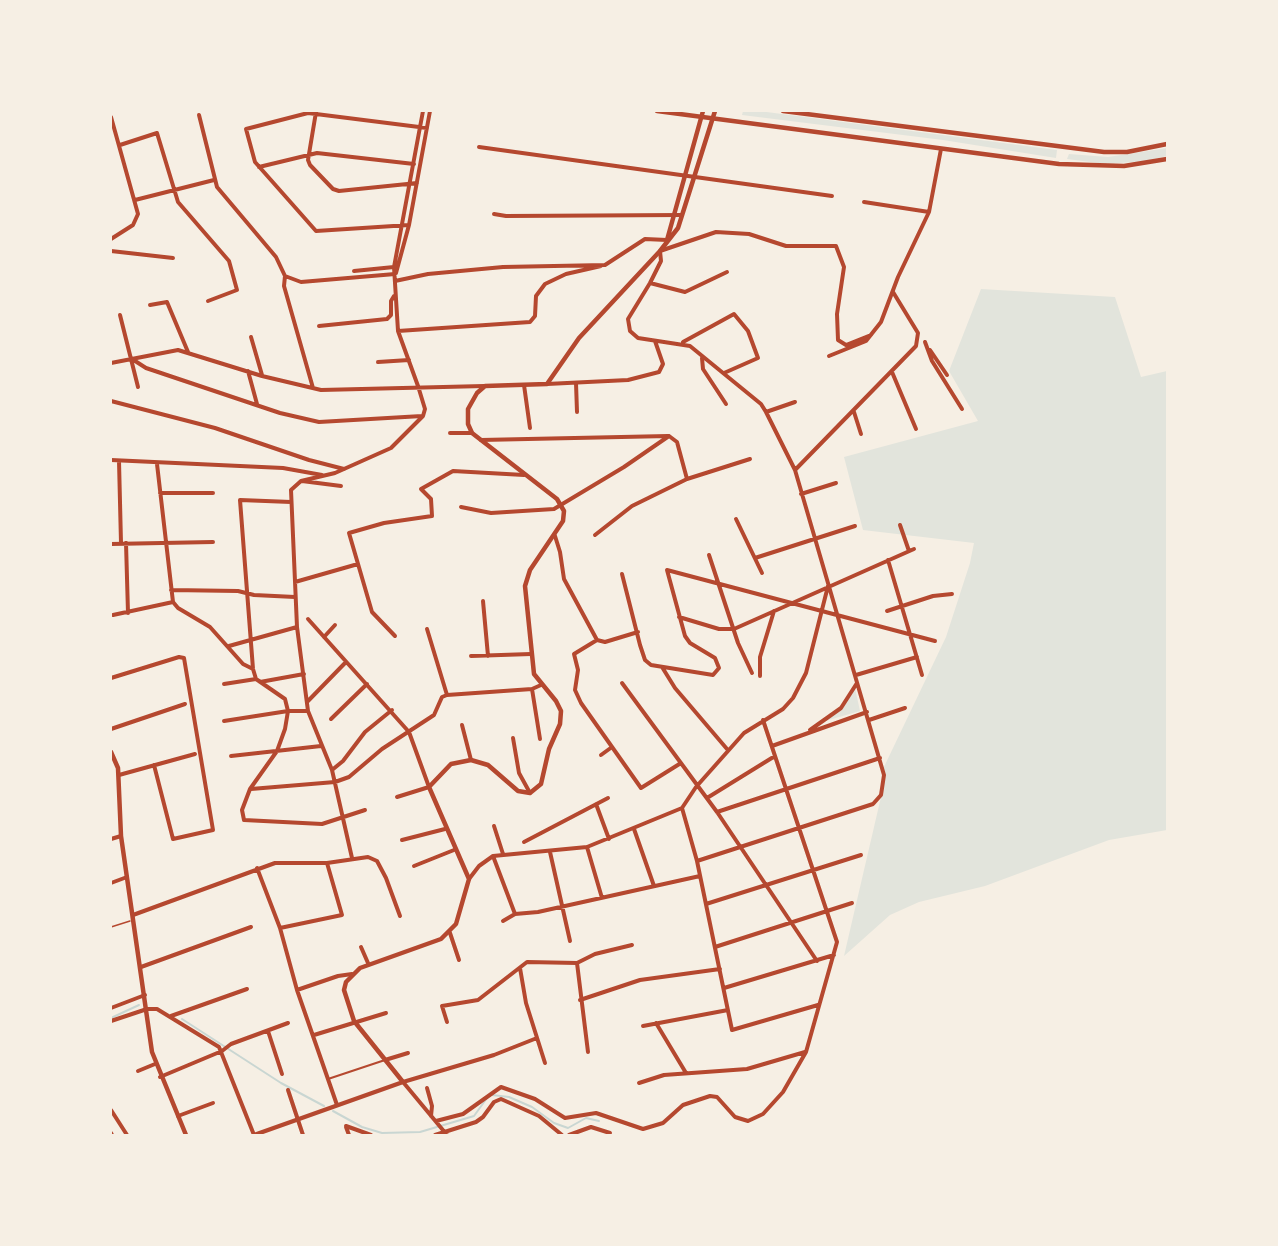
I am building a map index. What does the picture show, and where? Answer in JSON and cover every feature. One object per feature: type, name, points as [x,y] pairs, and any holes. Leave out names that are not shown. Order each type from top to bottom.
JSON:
[{"type":"street","points":[[352,858],[341,819],[332,770],[308,711],[297,627],[291,502],[293,486],[301,481],[345,469],[391,448],[423,416],[425,409],[398,331],[394,267],[423,111]]},
{"type":"street","points":[[395,274],[409,225],[430,111]]},
{"type":"street","points":[[657,111],[702,114],[712,118],[941,149],[1102,167],[1167,159]]},
{"type":"street","points":[[548,384],[579,339],[673,235],[682,216],[715,111]]},
{"type":"street","points":[[783,111],[1104,152],[1127,152],[1167,144]]},
{"type":"street","points":[[316,112],[309,153],[310,165],[333,189],[339,191],[417,183]]},
{"type":"street","points":[[409,225],[316,231],[259,167],[246,129],[316,112],[427,128]]},
{"type":"street","points":[[667,240],[672,215],[702,114]]},
{"type":"street","points":[[199,116],[214,180],[221,195],[276,257],[285,276],[284,286],[313,388]]},
{"type":"street","points":[[111,117],[138,214],[133,225],[111,238]]},
{"type":"street","points":[[120,145],[157,133],[182,210],[229,261],[237,290],[208,301]]},
{"type":"street","points":[[479,147],[832,196]]},
{"type":"street","points":[[828,356],[866,341],[880,322],[929,212],[941,149]]},
{"type":"street","points":[[259,167],[309,153],[414,164]]},
{"type":"street","points":[[135,200],[214,180]]},
{"type":"street","points":[[864,202],[929,212]]},
{"type":"street","points":[[494,214],[506,216],[682,216]]},
{"type":"street","points":[[660,251],[716,232],[749,234],[786,246],[836,246],[844,267],[837,314],[838,340],[846,345],[871,335]]},
{"type":"street","points":[[398,331],[530,322],[535,316],[536,296],[546,284],[566,274],[605,264],[645,239],[667,240]]},
{"type":"street","points":[[111,251],[173,258]]},
{"type":"street","points":[[660,251],[661,261],[650,283],[630,312],[628,324],[635,336],[690,346],[761,404],[766,412],[795,470],[867,712],[880,758],[884,784],[879,800],[800,829],[697,861]]},
{"type":"street","points":[[395,281],[428,274],[503,267],[605,264]]},
{"type":"street","points":[[354,271],[394,267]]},
{"type":"street","points":[[650,283],[685,292],[727,272]]},
{"type":"street","points":[[285,276],[301,282],[395,274]]},
{"type":"street","points":[[893,292],[922,340],[947,375]]},
{"type":"street","points":[[319,326],[387,320],[392,315],[391,301],[395,294]]},
{"type":"street","points":[[150,305],[167,302],[189,352]]},
{"type":"street","points":[[682,343],[734,314],[748,331],[758,358],[724,373]]},
{"type":"street","points":[[120,315],[138,387]]},
{"type":"street","points":[[250,338],[262,376]]},
{"type":"street","points":[[795,470],[922,340]]},
{"type":"street","points":[[922,340],[932,361],[962,409]]},
{"type":"street","points":[[111,363],[174,351],[189,352],[262,376],[313,388],[524,385],[640,378],[662,368],[655,341]]},
{"type":"street","points":[[702,358],[703,369],[726,404]]},
{"type":"street","points":[[132,359],[146,368],[258,405],[319,422],[423,416]]},
{"type":"street","points":[[378,362],[409,360]]},
{"type":"street","points":[[248,371],[258,405]]},
{"type":"street","points":[[892,372],[916,429]]},
{"type":"street","points":[[576,382],[577,412]]},
{"type":"street","points":[[524,385],[530,428]]},
{"type":"street","points":[[397,796],[429,787],[451,764],[471,760],[488,765],[518,791],[530,793],[541,784],[549,749],[560,724],[561,711],[556,701],[534,674],[526,578],[563,522],[562,504],[472,433],[468,424],[468,409],[477,393],[485,386]]},
{"type":"street","points":[[111,401],[215,428],[309,460],[345,469]]},
{"type":"street","points":[[766,412],[795,402]]},
{"type":"street","points":[[854,412],[861,434]]},
{"type":"street","points":[[450,433],[472,433]]},
{"type":"street","points":[[480,440],[669,436],[677,442],[687,479]]},
{"type":"street","points":[[461,507],[490,513],[547,511],[624,467],[669,436]]},
{"type":"street","points":[[595,536],[632,506],[687,479],[750,459]]},
{"type":"street","points":[[111,460],[157,464],[283,468],[326,475]]},
{"type":"street","points":[[119,460],[128,613]]},
{"type":"street","points":[[157,464],[173,602],[210,627],[243,664],[253,669]]},
{"type":"street","points":[[395,636],[372,612],[349,533],[432,516],[432,499],[421,489],[453,471],[524,475]]},
{"type":"street","points":[[301,481],[341,486]]},
{"type":"street","points":[[801,494],[836,483]]},
{"type":"street","points":[[160,493],[213,493]]},
{"type":"street","points":[[291,502],[240,500],[249,641],[253,669],[258,680],[285,699],[288,711],[277,751],[250,789],[242,810],[244,820],[322,824],[365,810]]},
{"type":"street","points":[[736,519],[762,573]]},
{"type":"street","points":[[900,525],[909,551]]},
{"type":"street","points":[[755,558],[855,526]]},
{"type":"street","points":[[555,536],[564,579],[599,641]]},
{"type":"street","points":[[111,544],[213,542]]},
{"type":"street","points":[[680,617],[719,629],[734,629],[914,549]]},
{"type":"street","points":[[709,555],[734,629],[752,673]]},
{"type":"street","points":[[888,560],[922,675]]},
{"type":"street","points":[[295,582],[358,564]]},
{"type":"street","points":[[622,574],[640,645],[647,663],[712,675],[719,668],[715,658],[690,643],[685,636],[667,570],[838,614],[935,642]]},
{"type":"street","points":[[297,990],[338,976],[352,974],[368,963],[431,944],[450,933],[456,924],[469,879],[493,856],[587,847],[682,808],[727,749],[744,733],[783,709],[800,686],[829,586]]},
{"type":"street","points":[[171,590],[295,597]]},
{"type":"street","points":[[887,611],[952,594]]},
{"type":"street","points":[[113,615],[173,602]]},
{"type":"street","points":[[483,602],[488,656]]},
{"type":"street","points":[[760,676],[760,657],[774,611]]},
{"type":"street","points":[[308,619],[392,710],[409,732],[445,829],[469,879]]},
{"type":"street","points":[[324,637],[335,625]]},
{"type":"street","points":[[229,646],[297,627]]},
{"type":"street","points":[[427,629],[447,695]]},
{"type":"street","points":[[638,633],[599,641],[574,654],[578,670],[575,690],[641,788],[681,763]]},
{"type":"street","points":[[471,656],[531,654]]},
{"type":"street","points":[[111,678],[183,657],[194,706],[213,830],[173,839],[154,765]]},
{"type":"street","points":[[856,675],[917,657]]},
{"type":"street","points":[[307,702],[346,662]]},
{"type":"street","points":[[662,666],[675,688],[727,749]]},
{"type":"street","points":[[224,684],[304,674]]},
{"type":"street","points":[[805,733],[840,708],[851,696],[858,682]]},
{"type":"street","points":[[622,683],[696,787],[717,812],[816,961]]},
{"type":"street","points":[[331,719],[367,684]]},
{"type":"street","points":[[250,789],[335,782],[359,770],[381,749],[434,715],[442,697],[447,695],[532,688],[541,685]]},
{"type":"street","points":[[532,688],[540,739]]},
{"type":"street","points":[[111,729],[185,704]]},
{"type":"street","points":[[869,720],[905,708]]},
{"type":"street","points":[[332,770],[343,760],[364,732],[392,710]]},
{"type":"street","points":[[224,721],[288,711],[308,711]]},
{"type":"street","points":[[772,746],[867,712]]},
{"type":"street","points":[[437,1123],[463,1114],[501,1087],[535,1099],[565,1118],[596,1113],[643,1130],[663,1123],[683,1105],[710,1096],[717,1097],[735,1116],[748,1121],[763,1114],[788,1086],[806,1052],[827,970],[835,955],[837,942],[763,720]]},
{"type":"street","points":[[462,725],[471,760]]},
{"type":"street","points":[[513,738],[519,773],[530,793]]},
{"type":"street","points":[[231,756],[321,746]]},
{"type":"street","points":[[601,755],[612,747]]},
{"type":"street","points":[[111,752],[119,774],[117,796],[121,836],[155,1064],[186,1135]]},
{"type":"street","points":[[119,774],[195,754]]},
{"type":"street","points":[[707,798],[775,756]]},
{"type":"street","points":[[717,812],[880,758]]},
{"type":"street","points":[[524,842],[608,798]]},
{"type":"street","points":[[596,804],[609,839]]},
{"type":"street","points":[[682,808],[697,861],[732,1030],[818,1004]]},
{"type":"street","points":[[494,826],[503,854]]},
{"type":"street","points":[[402,840],[445,829]]},
{"type":"street","points":[[634,829],[654,886]]},
{"type":"street","points":[[111,839],[121,836]]},
{"type":"street","points":[[587,847],[602,898]]},
{"type":"street","points":[[414,866],[454,850]]},
{"type":"street","points":[[550,852],[570,941]]},
{"type":"street","points":[[706,904],[861,855]]},
{"type":"street","points":[[493,856],[515,914]]},
{"type":"street","points":[[134,917],[275,863],[327,863],[352,858],[373,858],[386,878],[400,916]]},
{"type":"street","points":[[280,928],[342,915],[327,863]]},
{"type":"street","points":[[258,868],[280,928],[297,990],[337,1105]]},
{"type":"street","points":[[503,921],[515,914],[602,898],[700,876]]},
{"type":"street","points":[[111,883],[127,877]]},
{"type":"street","points":[[715,947],[852,903]]},
{"type":"street","points":[[141,967],[251,927]]},
{"type":"street","points":[[450,933],[459,960]]},
{"type":"street","points":[[447,1022],[442,1006],[478,1000],[527,962],[536,960],[577,963],[595,954],[632,945]]},
{"type":"street","points":[[361,947],[368,963]]},
{"type":"street","points":[[724,988],[835,955]]},
{"type":"street","points":[[577,963],[588,1052]]},
{"type":"street","points":[[520,967],[545,1063]]},
{"type":"street","points":[[580,1000],[640,980],[720,969]]},
{"type":"street","points":[[352,974],[344,990],[354,1021],[445,1132]]},
{"type":"street","points":[[171,1016],[247,988]]},
{"type":"street","points":[[111,1002],[112,1008],[146,994]]},
{"type":"street","points":[[111,1021],[147,1009],[157,1010],[225,1048],[254,1135],[403,1082],[494,1055],[537,1038]]},
{"type":"street","points":[[643,1026],[728,1010]]},
{"type":"street","points":[[314,1035],[386,1013]]},
{"type":"street","points":[[160,1077],[288,1023]]},
{"type":"street","points":[[656,1023],[686,1073]]},
{"type":"street","points":[[268,1031],[282,1074]]},
{"type":"street","points":[[639,1083],[664,1075],[747,1069],[806,1052]]},
{"type":"street","points":[[328,1079],[408,1053]]},
{"type":"street","points":[[138,1071],[155,1064]]},
{"type":"street","points":[[427,1088],[432,1106],[431,1116]]},
{"type":"street","points":[[288,1090],[303,1135]]},
{"type":"street","points":[[435,1135],[476,1122],[483,1117],[494,1102],[501,1099],[538,1116],[555,1133],[562,1135]]},
{"type":"street","points":[[178,1116],[213,1103]]},
{"type":"street","points":[[111,1110],[127,1135]]},
{"type":"street","points":[[349,1135],[346,1126],[371,1135]]},
{"type":"street","points":[[569,1135],[591,1127],[609,1134]]},
{"type":"lane","points":[[111,927],[134,917]]},
{"type":"shaded area","points":[[743,111],[759,111],[1057,150],[1056,158],[943,140],[742,115]]},
{"type":"shaded area","points":[[1167,148],[1167,156],[1146,161],[1106,164],[1067,159],[1069,154],[1108,157]]},
{"type":"shaded area","points":[[981,289],[1115,297],[1141,377],[1167,371],[1167,830],[1109,840],[985,886],[919,902],[890,915],[844,956],[881,797],[883,769],[946,637],[970,563],[974,543],[863,530],[844,457],[978,421],[949,371]]},
{"type":"shaded area","points":[[855,688],[860,711],[818,723],[839,709]]},
{"type":"waterway","points":[[111,1018],[139,1005]]},
{"type":"waterway","points":[[182,1019],[281,1083],[324,1106]]},
{"type":"waterway","points":[[492,1095],[509,1097],[532,1107],[554,1123],[568,1128],[586,1118],[599,1121]]},
{"type":"waterway","points":[[333,1111],[362,1127],[382,1133],[420,1132],[474,1116],[487,1098]]}]
